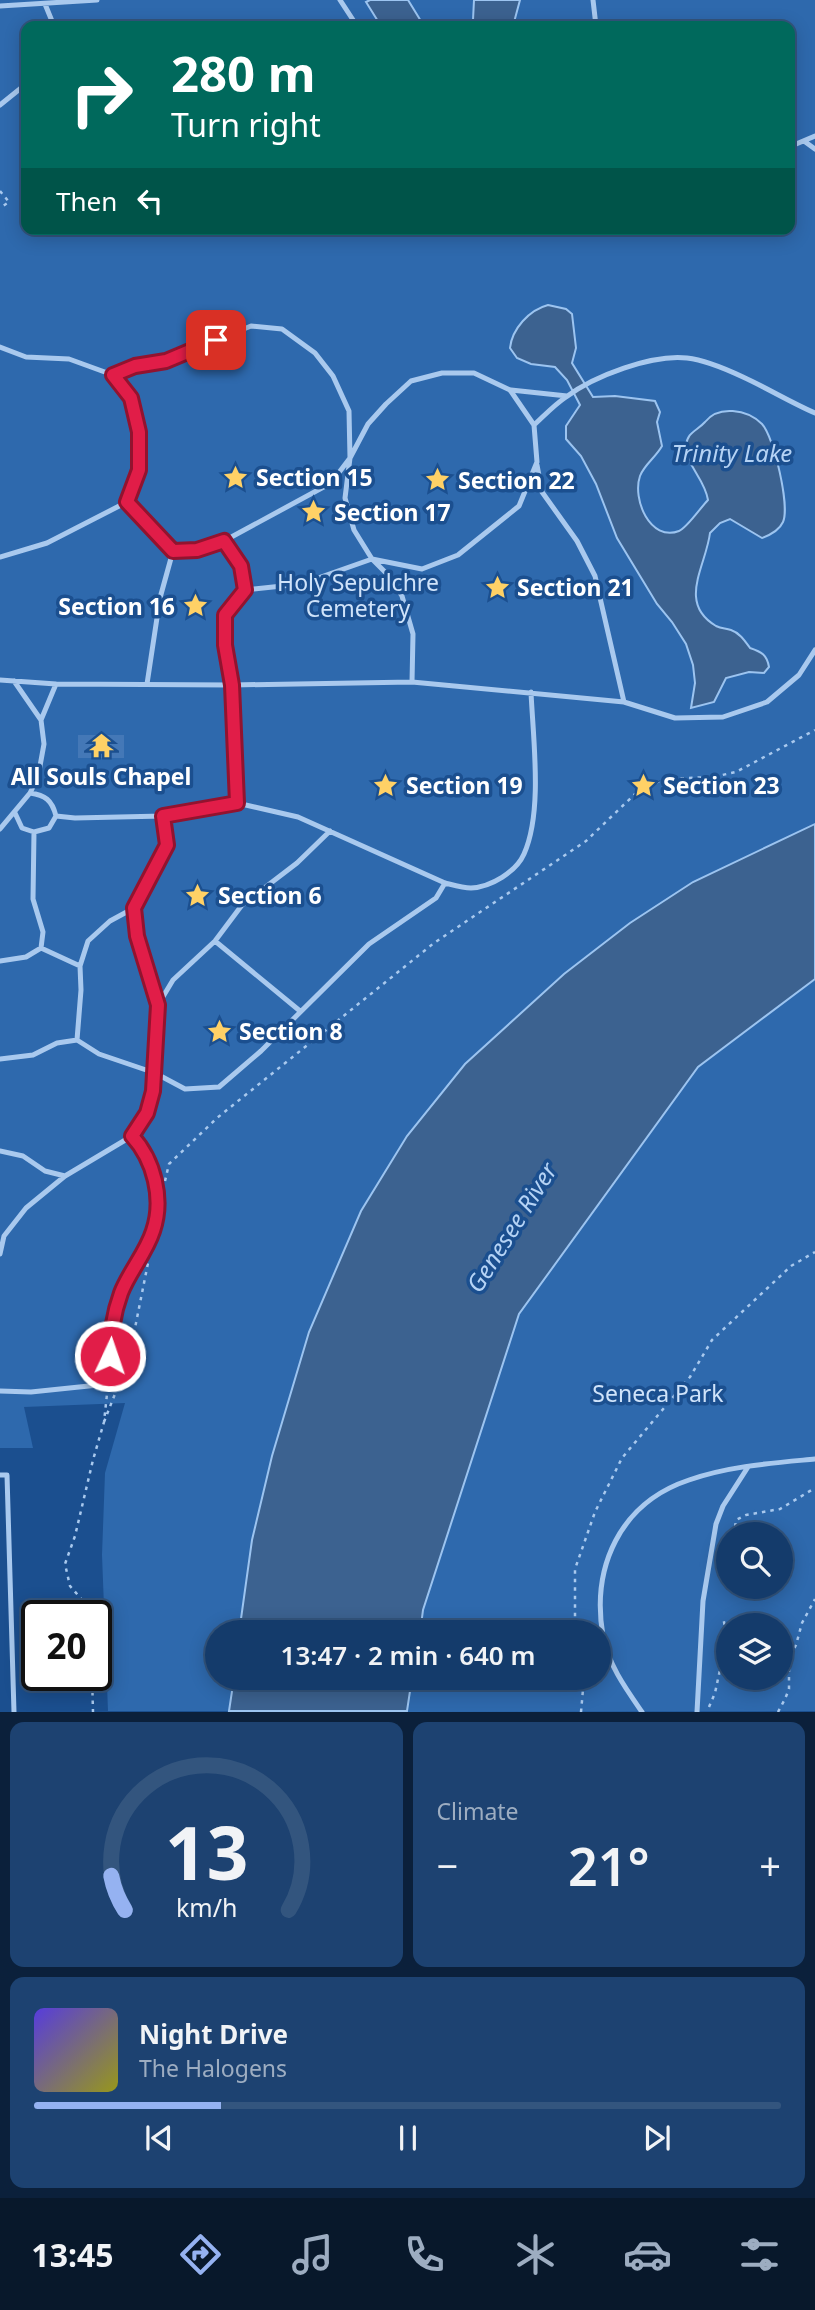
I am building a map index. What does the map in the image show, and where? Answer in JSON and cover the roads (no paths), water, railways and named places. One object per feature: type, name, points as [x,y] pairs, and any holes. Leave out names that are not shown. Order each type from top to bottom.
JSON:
[{"type":"lane","points":[[0,6],[7,3],[45,5],[97,0]]},
{"type":"lane","points":[[340,0],[354,21]]},
{"type":"lane","points":[[593,0],[596,21]]},
{"type":"lane","points":[[45,5],[52,21]]},
{"type":"lane","points":[[0,105],[21,88]]},
{"type":"lane","points":[[795,145],[815,136]]},
{"type":"lane","points":[[804,141],[815,149]]},
{"type":"lane","points":[[113,375],[135,366],[166,361],[251,326],[282,329],[314,354],[333,376],[349,411],[351,458],[345,498],[354,530],[372,559],[390,577],[402,596],[413,634],[412,682]]},
{"type":"lane","points":[[0,346],[26,357],[69,359],[113,375],[131,398],[139,432],[139,470],[127,502],[47,543],[0,557]]},
{"type":"lane","points":[[534,425],[567,396],[606,376],[652,359],[670,357],[690,358],[743,377],[815,413]]},
{"type":"lane","points":[[127,502],[173,551],[197,550],[224,541],[331,483],[351,458],[368,424],[411,381],[442,373],[474,373],[510,390],[567,396]]},
{"type":"lane","points":[[510,390],[534,425],[542,492],[577,541],[595,576],[624,702]]},
{"type":"lane","points":[[237,803],[232,685],[225,645],[225,615],[245,590],[301,584],[372,559],[422,569],[458,555],[519,506],[537,462]]},
{"type":"lane","points":[[224,541],[241,566],[245,590]]},
{"type":"lane","points":[[147,684],[160,598],[173,551]]},
{"type":"lane","points":[[0,680],[55,684],[232,685],[412,682],[624,702],[675,718],[723,717],[767,702],[799,675],[815,650]]},
{"type":"lane","points":[[0,829],[30,793],[38,777],[44,744],[40,720],[14,681]]},
{"type":"lane","points":[[40,720],[55,684]]},
{"type":"lane","points":[[56,816],[163,816],[237,803],[298,817],[445,883],[470,888],[490,884],[508,873],[523,855],[531,829],[535,798],[531,692]]},
{"type":"lane","points":[[15,813],[22,828],[34,832],[49,828],[56,816],[52,803],[43,795],[30,793]]},
{"type":"lane","points":[[0,1254],[4,1236],[26,1208],[65,1177],[132,1136],[147,1113],[155,1073],[158,1005],[137,936],[134,908],[167,845],[163,816]]},
{"type":"lane","points":[[158,1005],[173,980],[215,941],[242,905],[297,863],[330,831]]},
{"type":"lane","points":[[34,832],[33,899],[43,932],[41,948]]},
{"type":"lane","points":[[0,1059],[33,1055],[57,1043],[77,1040],[99,1054],[155,1073],[185,1089],[219,1087],[261,1051],[369,944],[436,898],[445,883]]},
{"type":"lane","points":[[77,1040],[80,966],[88,942],[110,921],[134,908]]},
{"type":"lane","points":[[215,941],[300,1011]]},
{"type":"lane","points":[[0,961],[26,957],[41,948]]},
{"type":"lane","points":[[41,948],[80,966]]},
{"type":"lane","points":[[0,1391],[32,1392],[108,1384],[111,1323],[122,1290],[154,1230],[157,1204],[155,1178],[143,1148],[132,1136]]},
{"type":"lane","points":[[0,1151],[23,1156],[45,1171],[65,1177]]},
{"type":"lane","points":[[642,1712],[621,1683],[604,1638],[600,1591],[610,1550],[632,1514],[656,1496],[688,1480],[748,1467],[815,1459]]},
{"type":"lane","points":[[697,1712],[704,1601],[716,1524],[723,1506],[748,1467]]},
{"type":"lane","points":[[0,1475],[7,1475],[14,1712]]},
{"type":"lane","points":[[0,1583],[10,1583]]},
{"type":"water","points":[[408,0],[421,21],[378,21],[366,2]]},
{"type":"water","points":[[474,0],[520,0],[514,21],[473,20]]},
{"type":"water","name":"Trinity Lake","points":[[548,305],[566,309],[572,314],[576,348],[572,363],[593,397],[615,396],[655,401],[660,412],[657,422],[662,446],[642,472],[638,485],[641,506],[652,524],[660,530],[669,533],[679,531],[708,500],[687,453],[687,441],[693,432],[717,413],[725,411],[749,415],[767,431],[783,487],[783,522],[777,530],[762,538],[730,519],[720,523],[710,533],[696,595],[704,617],[716,626],[737,633],[750,648],[763,655],[769,667],[764,673],[749,672],[726,678],[714,702],[691,708],[695,683],[686,644],[657,604],[617,538],[596,484],[581,456],[566,439],[566,426],[580,405],[567,380],[555,367],[531,364],[517,358],[510,348],[514,334],[523,321],[534,311]]},
{"type":"water","name":"Genesee River","points":[[815,824],[815,979],[698,1067],[519,1314],[422,1620],[241,1620],[252,1540],[272,1456],[309,1332],[361,1211],[407,1136],[465,1064],[564,974],[630,923],[693,882]]},
{"type":"water","points":[[232,1690],[410,1690],[407,1711],[229,1711]]},
{"type":"place","name":"Section 15","points":[[236,477]]},
{"type":"place","name":"Section 22","points":[[438,480]]},
{"type":"place","name":"Section 17","points":[[314,512]]},
{"type":"place","name":"Section 21","points":[[497,587]]},
{"type":"place","name":"Section 16","points":[[195,606]]},
{"type":"place","name":"All Souls Chapel","points":[[101,746]]},
{"type":"place","name":"Section 19","points":[[386,785]]},
{"type":"place","name":"Section 23","points":[[643,785]]},
{"type":"place","name":"Section 6","points":[[198,895]]},
{"type":"place","name":"Section 8","points":[[219,1031]]},
{"type":"park label","name":"Holy Sepulchre Cemetery","points":[[358,595]]},
{"type":"park label","name":"Seneca Park","points":[[658,1393]]}]
